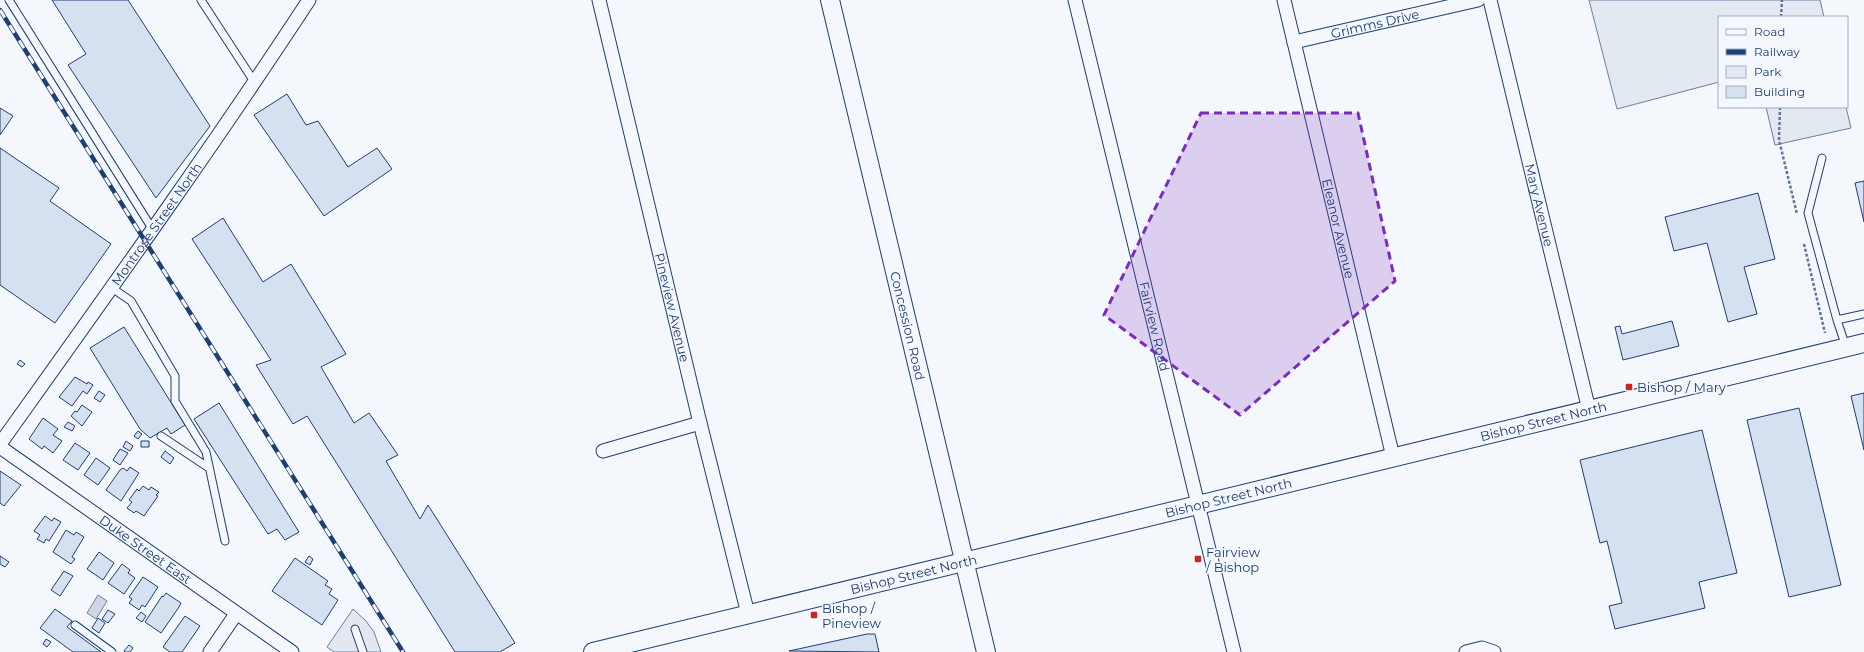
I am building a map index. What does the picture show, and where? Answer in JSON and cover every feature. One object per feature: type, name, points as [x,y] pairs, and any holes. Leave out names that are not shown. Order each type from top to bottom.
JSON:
[{"type":"main road","name":"Concession Road","points":[[830,0],[966,561],[986,652]]},
{"type":"main road","name":"Bishop Street North","points":[[593,652],[1864,343]]},
{"type":"street","name":"Montrose Street North","points":[[0,446],[153,230],[309,0]]},
{"type":"street","name":"Pineview Avenue","points":[[599,0],[700,423],[748,614]]},
{"type":"street","name":"Fairview Road","points":[[1075,0],[1234,652]]},
{"type":"street","name":"Eleanor Avenue","points":[[1284,0],[1393,457]]},
{"type":"street","name":"Grimms Drive","points":[[1294,42],[1478,0]]},
{"type":"street","name":"Mary Avenue","points":[[1490,0],[1589,410]]},
{"type":"street","points":[[603,451],[700,423]]},
{"type":"street","name":"Duke Street East","points":[[0,446],[236,614],[292,652]]},
{"type":"street","points":[[210,652],[236,614]]},
{"type":"street","points":[[1466,652],[1482,648],[1494,652]]},
{"type":"lane","points":[[9,0],[153,230]]},
{"type":"lane","points":[[200,0],[254,82]]},
{"type":"lane","points":[[1822,158],[1808,213],[1837,320],[1846,347]]},
{"type":"lane","points":[[112,288],[131,301],[175,376],[175,401],[206,452],[225,541]]},
{"type":"lane","points":[[1837,320],[1864,314]]},
{"type":"lane","points":[[161,436],[209,468]]},
{"type":"lane","points":[[75,625],[112,652]]},
{"type":"lane","points":[[355,629],[363,652]]},
{"type":"path","points":[[1781,16],[1782,0]]},
{"type":"path","points":[[1779,140],[1780,108]]},
{"type":"highlighted area","points":[[1201,113],[1358,113],[1395,281],[1240,415],[1104,315]]},
{"type":"green space","points":[[1589,0],[1820,0],[1824,16],[1718,16],[1718,82],[1617,109]]},
{"type":"green space","points":[[1766,108],[1846,108],[1851,128],[1775,145]]},
{"type":"shaded area","points":[[98,595],[107,601],[96,619],[87,613]]},
{"type":"shaded area","points":[[353,609],[366,621],[374,632],[381,652],[334,652],[327,647]]},
{"type":"building","points":[[52,0],[128,0],[210,126],[156,198],[68,65],[86,54]]},
{"type":"building","points":[[287,94],[306,125],[318,121],[348,167],[377,148],[392,169],[324,216],[254,115]]},
{"type":"building","points":[[0,108],[13,116],[0,135]]},
{"type":"building","points":[[0,148],[59,188],[50,201],[111,244],[55,323],[0,285]]},
{"type":"building","points":[[1864,181],[1864,222],[1855,183]]},
{"type":"building","points":[[1758,193],[1775,259],[1744,267],[1757,314],[1728,322],[1707,243],[1674,251],[1665,217]]},
{"type":"building","points":[[223,218],[263,282],[291,264],[346,354],[321,367],[354,423],[369,413],[398,455],[386,461],[420,519],[428,505],[515,643],[500,652],[455,652],[307,416],[293,424],[256,365],[271,360],[192,239]]},
{"type":"building","points":[[1672,321],[1679,346],[1623,360],[1615,327],[1620,326],[1622,334]]},
{"type":"building","points":[[124,327],[185,425],[171,434],[167,428],[150,438],[140,429],[90,348]]},
{"type":"building","points":[[20,360],[25,364],[22,367],[17,364]]},
{"type":"building","points":[[75,377],[87,384],[88,382],[93,385],[87,394],[83,391],[72,406],[59,397]]},
{"type":"building","points":[[99,391],[105,395],[100,402],[94,398]]},
{"type":"building","points":[[1864,393],[1864,450],[1851,396]]},
{"type":"building","points":[[219,403],[299,532],[285,540],[277,529],[268,534],[194,419]]},
{"type":"building","points":[[82,405],[92,412],[82,426],[71,416],[75,411],[77,412]]},
{"type":"building","points":[[1799,408],[1841,585],[1789,597],[1747,420]]},
{"type":"building","points":[[43,418],[58,429],[53,435],[62,441],[53,453],[44,446],[42,449],[29,439]]},
{"type":"building","points":[[68,422],[75,426],[72,431],[64,427]]},
{"type":"building","points":[[1702,430],[1737,573],[1699,582],[1705,608],[1615,629],[1609,606],[1622,603],[1607,541],[1600,543],[1580,460]]},
{"type":"building","points":[[138,431],[142,434],[138,439],[134,436]]},
{"type":"building","points":[[126,441],[133,446],[130,451],[123,447]]},
{"type":"building","points":[[141,441],[149,441],[149,447],[141,447]]},
{"type":"building","points":[[75,443],[90,453],[78,470],[63,460]]},
{"type":"building","points":[[120,449],[128,453],[120,465],[113,460]]},
{"type":"building","points":[[165,451],[174,458],[170,464],[161,457]]},
{"type":"building","points":[[96,458],[110,468],[98,485],[84,475]]},
{"type":"building","points":[[130,467],[139,473],[121,501],[106,490],[120,470],[123,468],[127,471]]},
{"type":"building","points":[[0,471],[21,485],[4,506],[0,503]]},
{"type":"building","points":[[143,486],[149,490],[151,487],[159,492],[156,495],[158,496],[144,516],[136,511],[134,513],[127,508],[132,502],[129,500],[137,489],[139,491]]},
{"type":"building","points":[[45,516],[52,521],[54,518],[61,522],[49,541],[46,539],[44,543],[37,539],[40,535],[34,531]]},
{"type":"building","points":[[66,530],[74,535],[76,532],[84,537],[72,557],[75,559],[71,564],[53,552]]},
{"type":"building","points":[[99,552],[114,563],[103,580],[87,569]]},
{"type":"building","points":[[0,556],[9,562],[5,567],[0,564]]},
{"type":"building","points":[[309,556],[313,559],[310,565],[305,562]]},
{"type":"building","points":[[295,558],[328,581],[325,585],[332,589],[329,594],[338,600],[322,625],[272,591]]},
{"type":"building","points":[[122,564],[130,570],[128,573],[135,578],[124,594],[108,583]]},
{"type":"building","points":[[64,571],[73,576],[60,596],[51,590]]},
{"type":"building","points":[[143,577],[158,587],[145,607],[142,605],[139,610],[129,603],[132,599],[129,597]]},
{"type":"building","points":[[166,593],[181,603],[161,633],[145,622],[162,596],[163,597]]},
{"type":"building","points":[[55,609],[72,621],[67,627],[101,652],[73,652],[40,628]]},
{"type":"building","points":[[108,610],[115,614],[108,623],[102,619]]},
{"type":"building","points":[[141,612],[146,616],[142,622],[136,618]]},
{"type":"building","points":[[185,616],[200,626],[182,652],[170,652],[163,647]]},
{"type":"building","points":[[98,618],[105,623],[99,633],[92,628]]},
{"type":"building","points":[[867,634],[875,634],[879,652],[789,651]]},
{"type":"building","points":[[46,639],[51,642],[47,647],[43,644]]},
{"type":"building","points":[[129,645],[133,648],[130,652],[125,652],[124,651]]},
{"type":"railway","points":[[0,10],[403,652]]},
{"type":"place","name":"Bishop / Mary","points":[[1629,387]]},
{"type":"place","name":"Fairview / Bishop","points":[[1198,559]]},
{"type":"place","name":"Bishop / Pineview","points":[[814,615]]}]
